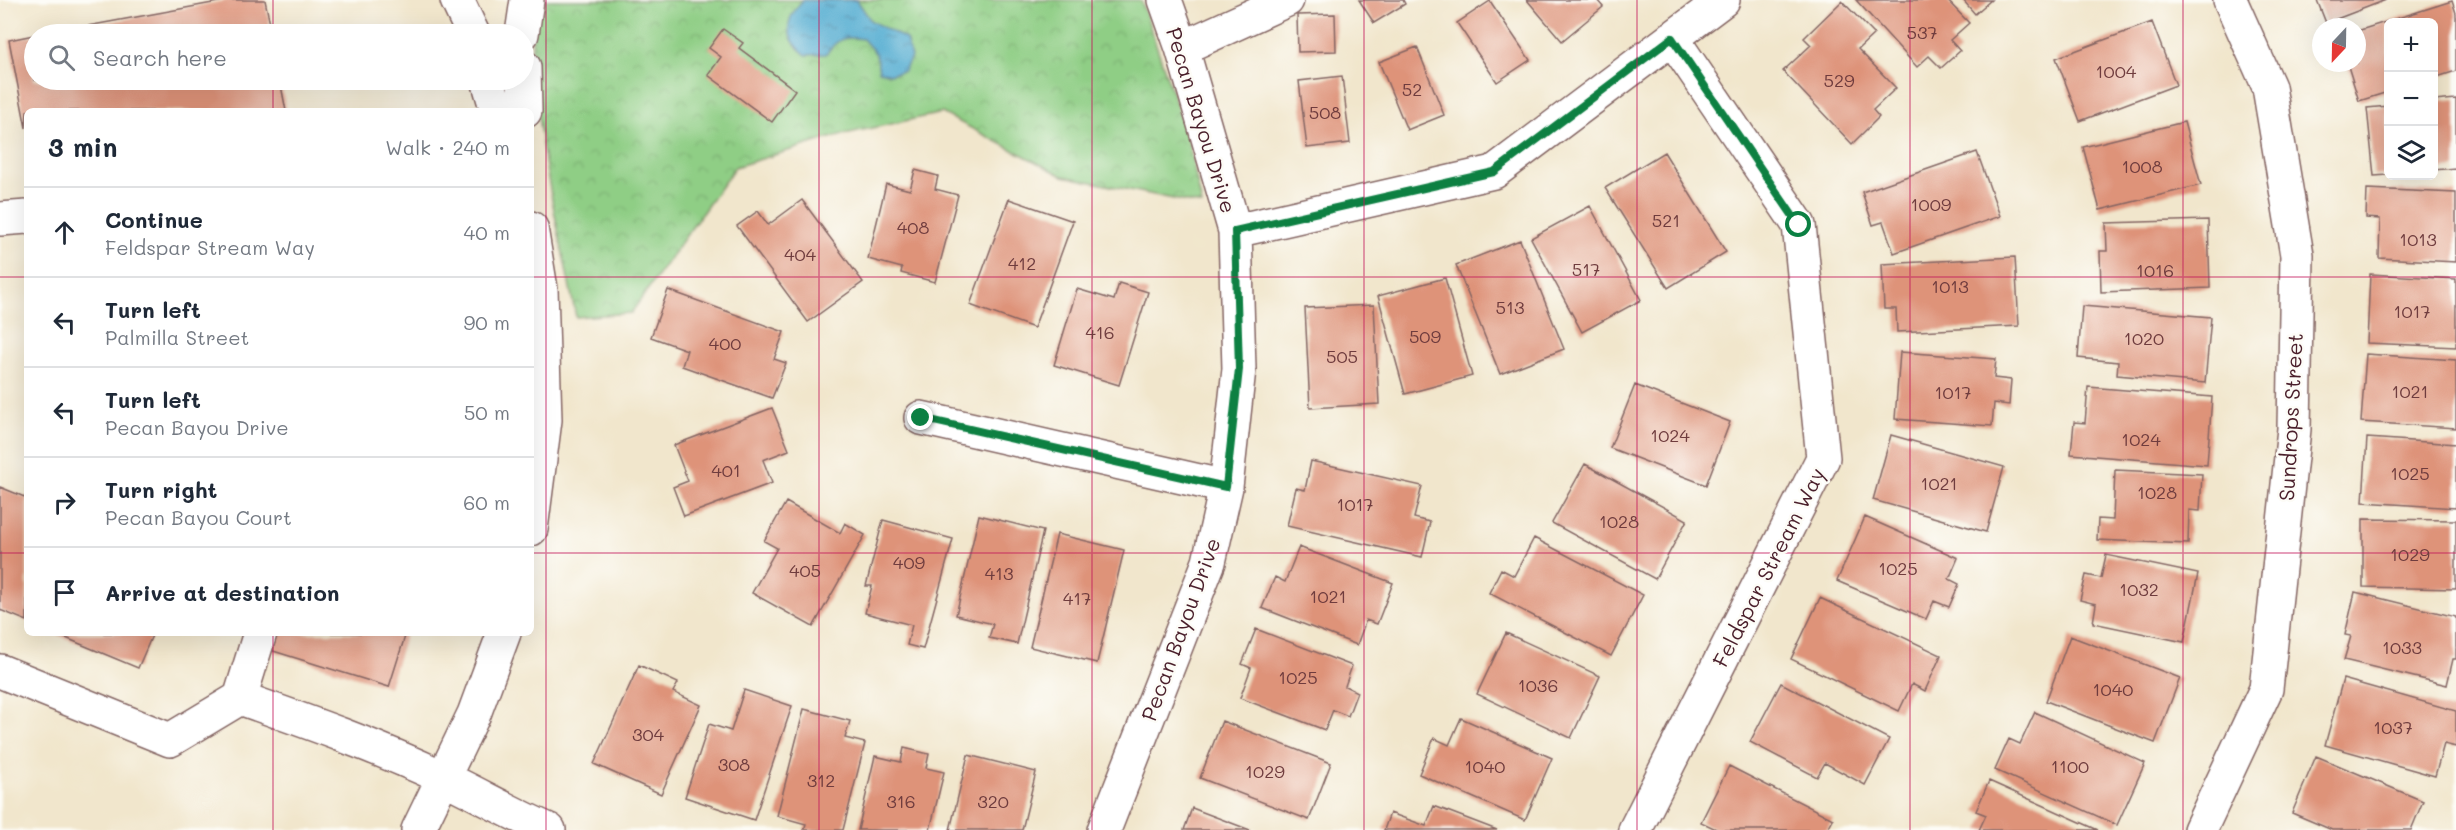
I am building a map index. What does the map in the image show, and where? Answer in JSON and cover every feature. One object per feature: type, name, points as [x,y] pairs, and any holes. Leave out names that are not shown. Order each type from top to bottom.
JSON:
[{"type":"street","points":[[457,0],[468,24]]},
{"type":"street","points":[[523,24],[527,0]]},
{"type":"street","name":"Pecan Bayou Drive","points":[[1104,830],[1209,562],[1226,487],[1239,369],[1235,231],[1182,48],[1165,0]]},
{"type":"street","points":[[1182,48],[1287,0]]},
{"type":"street","points":[[1235,231],[1494,172],[1723,0]]},
{"type":"street","name":"Sundrops Street","points":[[2200,830],[2266,689],[2294,429],[2297,255],[2269,87],[2230,0]]},
{"type":"street","name":"Feldspar Stream Way","points":[[1635,830],[1823,458],[1799,225],[1672,38]]},
{"type":"street","points":[[491,90],[496,108]]},
{"type":"street","points":[[525,90],[525,108]]},
{"type":"street","points":[[0,219],[24,217]]},
{"type":"street","points":[[534,245],[542,289],[545,420],[534,506]]},
{"type":"street","points":[[921,418],[1226,487]]},
{"type":"street","points":[[0,671],[170,740],[240,698],[259,636]]},
{"type":"street","points":[[418,830],[474,714],[503,636]]},
{"type":"street","points":[[240,698],[348,737],[442,777],[510,814],[549,830]]},
{"type":"green space","points":[[540,0],[1141,0],[1187,136],[1202,205],[1063,176],[942,113],[840,135],[735,167],[631,313],[576,317],[537,109],[534,78],[534,24]]},
{"type":"water","points":[[803,0],[857,0],[871,21],[906,39],[911,57],[904,71],[890,74],[879,71],[876,54],[863,39],[842,39],[834,44],[826,54],[806,55],[793,42],[789,29],[792,15]]},
{"type":"building","points":[[229,0],[265,0],[270,24],[98,24]]},
{"type":"building","points":[[1359,0],[1403,0],[1405,4],[1374,23]]},
{"type":"building","points":[[1527,0],[1597,0],[1603,7],[1562,41]]},
{"type":"building","points":[[1856,0],[1947,0],[1969,23],[1950,40],[1960,51],[1941,68],[1929,56],[1917,67]]},
{"type":"building","points":[[1963,0],[1991,0],[1975,14]]},
{"type":"building","points":[[2317,0],[2386,0],[2339,18],[2324,18]]},
{"type":"building","points":[[1490,1],[1530,60],[1497,82],[1457,23]]},
{"type":"building","points":[[1842,1],[1874,34],[1858,49],[1896,88],[1873,110],[1879,117],[1852,144],[1783,71],[1811,45],[1804,38]]},
{"type":"building","points":[[2452,1],[2456,13],[2456,71],[2438,77],[2438,18],[2398,18]]},
{"type":"building","points":[[1335,14],[1336,51],[1298,52],[1297,15]]},
{"type":"building","points":[[2152,22],[2176,85],[2080,121],[2056,58]]},
{"type":"building","points":[[2384,22],[2384,93],[2359,101],[2350,72],[2366,72],[2366,28]]},
{"type":"building","points":[[723,29],[743,43],[739,48],[795,90],[772,122],[708,75],[721,57],[709,48]]},
{"type":"building","points":[[24,37],[24,90],[282,90],[285,108],[24,108],[24,118],[9,40]]},
{"type":"building","points":[[1417,47],[1444,115],[1407,130],[1379,62]]},
{"type":"building","points":[[1342,76],[1350,143],[1307,148],[1299,81]]},
{"type":"building","points":[[2456,99],[2456,168],[2438,170],[2438,101]]},
{"type":"building","points":[[2384,106],[2384,175],[2374,176],[2367,108]]},
{"type":"building","points":[[2184,122],[2201,185],[2100,210],[2083,147]]},
{"type":"building","points":[[1664,152],[1726,252],[1668,288],[1605,188]]},
{"type":"building","points":[[1977,152],[2000,216],[1894,253],[1883,222],[1873,225],[1862,192]]},
{"type":"building","points":[[915,170],[938,176],[935,189],[958,195],[935,282],[901,273],[902,268],[868,259],[886,184],[910,190]]},
{"type":"building","points":[[2367,189],[2456,193],[2456,262],[2379,258],[2380,219],[2366,218]]},
{"type":"building","points":[[1009,199],[1073,221],[1034,328],[970,305]]},
{"type":"building","points":[[802,200],[863,282],[808,322],[737,226],[758,211],[768,225]]},
{"type":"building","points":[[1590,206],[1641,300],[1582,332],[1531,238]]},
{"type":"building","points":[[2208,220],[2210,288],[2101,292],[2100,251],[2107,251],[2106,223]]},
{"type":"building","points":[[1520,240],[1564,349],[1500,374],[1456,265]]},
{"type":"building","points":[[2015,257],[2019,326],[1897,332],[1896,309],[1884,309],[1882,264]]},
{"type":"building","points":[[2370,274],[2456,279],[2456,347],[2367,343]]},
{"type":"building","points":[[1445,278],[1472,376],[1405,394],[1378,296]]},
{"type":"building","points":[[1119,283],[1148,292],[1119,385],[1054,365],[1077,289],[1114,300]]},
{"type":"building","points":[[668,290],[784,332],[774,359],[786,363],[772,398],[682,366],[687,350],[651,337]]},
{"type":"building","points":[[1374,305],[1379,404],[1310,408],[1305,308]]},
{"type":"building","points":[[2082,306],[2211,317],[2205,383],[2117,375],[2118,362],[2078,358]]},
{"type":"building","points":[[1900,352],[1996,359],[1994,378],[2011,380],[2009,405],[1994,403],[1992,426],[1895,419]]},
{"type":"building","points":[[2366,354],[2456,360],[2456,428],[2361,422]]},
{"type":"building","points":[[1635,385],[1730,422],[1706,485],[1610,448]]},
{"type":"building","points":[[2088,387],[2212,397],[2207,465],[2071,454],[2074,422],[2085,423]]},
{"type":"building","points":[[772,408],[789,450],[763,460],[772,483],[684,516],[673,487],[688,481],[674,445]]},
{"type":"building","points":[[1891,435],[2004,467],[1986,532],[1873,500]]},
{"type":"building","points":[[2367,438],[2456,444],[2456,508],[2363,502]]},
{"type":"building","points":[[1311,461],[1422,486],[1414,518],[1430,522],[1422,557],[1287,526],[1296,488],[1305,490]]},
{"type":"building","points":[[1585,464],[1687,520],[1655,579],[1552,523]]},
{"type":"building","points":[[2115,470],[2202,474],[2200,511],[2189,510],[2188,544],[2097,540],[2098,519],[2113,520]]},
{"type":"building","points":[[0,487],[24,497],[24,620],[0,610]]},
{"type":"building","points":[[786,502],[840,533],[845,523],[865,535],[813,627],[752,593],[777,548],[764,541]]},
{"type":"building","points":[[979,515],[1043,531],[1017,644],[989,638],[993,624],[956,615]]},
{"type":"building","points":[[1865,517],[1958,558],[1949,579],[1959,584],[1949,607],[1934,601],[1926,619],[1837,581]]},
{"type":"building","points":[[2363,519],[2456,520],[2456,589],[2363,587]]},
{"type":"building","points":[[883,520],[953,539],[923,649],[907,645],[912,625],[865,613],[872,586],[866,586]]},
{"type":"building","points":[[1057,534],[1124,550],[1097,663],[1030,647]]},
{"type":"building","points":[[1534,538],[1643,595],[1611,656],[1489,593],[1501,569],[1514,576]]},
{"type":"building","points":[[1299,547],[1393,583],[1377,624],[1366,620],[1357,645],[1262,608],[1275,577],[1285,582]]},
{"type":"building","points":[[2106,555],[2198,574],[2184,642],[2093,623],[2096,604],[2080,600],[2086,575],[2101,578]]},
{"type":"building","points":[[2355,592],[2456,617],[2456,659],[2453,659],[2447,685],[2344,660],[2351,636],[2345,635]]},
{"type":"building","points":[[1820,598],[1941,655],[1925,691],[1912,684],[1899,711],[1791,659]]},
{"type":"building","points":[[1256,629],[1352,666],[1345,686],[1357,692],[1348,716],[1333,710],[1325,730],[1240,698],[1251,668],[1242,664]]},
{"type":"building","points":[[1506,633],[1600,676],[1571,738],[1477,694]]},
{"type":"building","points":[[61,636],[152,636],[138,668]]},
{"type":"building","points":[[274,636],[405,636],[389,687],[270,650]]},
{"type":"building","points":[[2070,636],[2180,678],[2155,743],[2046,701]]},
{"type":"building","points":[[639,665],[678,683],[673,692],[701,705],[661,794],[594,764]]},
{"type":"building","points":[[2343,679],[2456,711],[2456,747],[2444,744],[2435,776],[2325,745]]},
{"type":"building","points":[[1781,683],[1889,739],[1865,785],[1825,763],[1817,777],[1750,742]]},
{"type":"building","points":[[744,690],[792,706],[754,820],[685,797],[709,724],[731,731]]},
{"type":"building","points":[[804,709],[850,721],[845,738],[865,743],[843,830],[804,830],[806,824],[777,816]]},
{"type":"building","points":[[2035,712],[2145,763],[2117,825],[1995,770],[2009,739],[2020,744]]},
{"type":"building","points":[[1461,718],[1552,758],[1525,820],[1419,774],[1434,738],[1449,745]]},
{"type":"building","points":[[1222,721],[1331,763],[1309,820],[1200,778]]},
{"type":"building","points":[[904,748],[929,754],[926,768],[944,772],[930,830],[858,830],[875,756],[901,762]]},
{"type":"building","points":[[968,755],[1036,772],[1022,830],[950,830]]},
{"type":"building","points":[[2316,756],[2423,801],[2411,830],[2332,830],[2292,813]]},
{"type":"building","points":[[1729,766],[1833,819],[1827,830],[1718,830],[1701,822]]},
{"type":"building","points":[[1989,781],[2098,830],[1979,830],[1986,815],[1976,811]]},
{"type":"building","points":[[1434,806],[1497,830],[1384,830],[1390,813],[1426,826]]},
{"type":"building","points":[[1192,808],[1250,830],[1184,830]]},
{"type":"route","points":[[921,418],[1226,487],[1239,369],[1235,231],[1494,172],[1672,38],[1799,225]]}]
